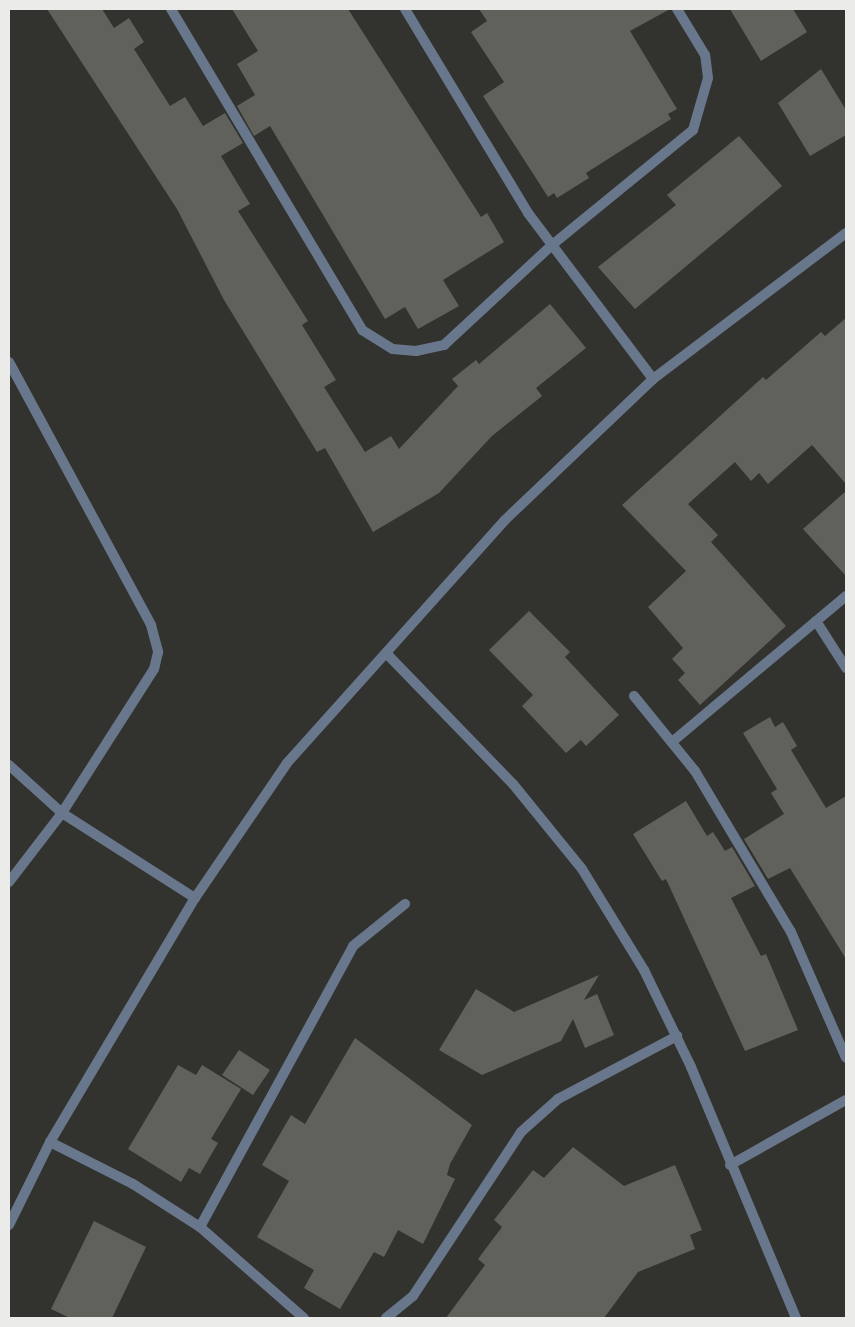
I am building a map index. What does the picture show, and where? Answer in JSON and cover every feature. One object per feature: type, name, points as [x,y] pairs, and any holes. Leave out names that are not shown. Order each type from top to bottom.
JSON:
[{"type":"street","points":[[171,9],[362,330],[376,341],[393,349],[416,351],[444,345],[552,245],[693,130],[708,78],[705,55],[676,9]]},
{"type":"street","points":[[405,9],[528,213],[653,379]]},
{"type":"street","points":[[9,1225],[50,1142],[195,898],[287,763],[505,520],[653,379],[846,233]]},
{"type":"street","points":[[9,362],[151,625],[158,652],[154,669],[62,813],[9,882]]},
{"type":"street","points":[[672,742],[846,596]]},
{"type":"street","points":[[816,621],[846,668]]},
{"type":"street","points":[[386,652],[514,784],[582,869],[644,970],[677,1036],[796,1318]]},
{"type":"street","points":[[634,696],[696,771],[791,932],[846,1058]]},
{"type":"street","points":[[9,765],[62,813],[195,898]]},
{"type":"street","points":[[200,1227],[353,946],[406,904]]},
{"type":"street","points":[[386,1318],[413,1296],[520,1132],[558,1099],[677,1036]]},
{"type":"street","points":[[730,1165],[846,1100]]},
{"type":"street","points":[[50,1142],[132,1184],[200,1227],[304,1318]]},
{"type":"building","points":[[47,9],[102,9],[114,28],[129,18],[144,42],[134,49],[170,106],[185,97],[203,126],[225,113],[243,143],[221,156],[250,204],[238,211],[308,321],[302,325],[336,380],[324,387],[365,452],[391,436],[399,449],[458,386],[452,379],[476,360],[479,364],[550,304],[586,348],[536,388],[542,396],[492,436],[439,493],[373,532],[325,448],[317,452],[224,300],[177,209]]},
{"type":"building","points":[[232,9],[348,9],[481,217],[487,213],[504,242],[443,280],[459,306],[418,329],[405,307],[385,319],[270,126],[254,136],[237,106],[255,95],[237,64],[258,51]]},
{"type":"building","points":[[479,9],[670,9],[630,31],[677,109],[668,114],[671,119],[586,173],[589,178],[557,198],[554,193],[548,197],[483,96],[504,82],[471,32],[487,21]]},
{"type":"building","points":[[730,9],[793,9],[807,32],[761,61]]},
{"type":"building","points":[[821,69],[846,110],[846,135],[810,156],[778,103]]},
{"type":"building","points":[[739,136],[782,186],[635,309],[598,267],[676,205],[667,195]]},
{"type":"building","points":[[846,318],[846,484],[812,445],[768,484],[759,473],[751,481],[735,462],[688,504],[718,535],[711,542],[786,626],[700,705],[678,680],[685,673],[672,659],[683,648],[648,607],[686,571],[622,505],[763,377],[766,380],[821,332],[825,336]]},
{"type":"building","points":[[846,491],[846,576],[803,529]]},
{"type":"building","points":[[529,611],[570,652],[565,657],[619,715],[586,746],[581,740],[566,753],[522,706],[533,695],[489,650]]},
{"type":"building","points":[[770,717],[775,727],[783,722],[797,746],[791,750],[826,808],[846,796],[846,959],[790,868],[768,879],[744,839],[784,814],[771,793],[777,789],[743,733]]},
{"type":"building","points":[[686,801],[707,836],[713,832],[725,851],[732,847],[755,886],[731,898],[761,956],[766,954],[798,1030],[745,1051],[666,879],[662,881],[633,834]]},
{"type":"building","points":[[599,975],[584,1000],[597,994],[614,1035],[585,1048],[573,1019],[561,1041],[482,1075],[439,1050],[476,989],[514,1012]]},
{"type":"building","points":[[355,1038],[472,1125],[450,1164],[447,1175],[455,1179],[423,1244],[398,1230],[384,1257],[374,1252],[340,1309],[304,1288],[314,1270],[257,1237],[289,1181],[262,1165],[291,1115],[305,1124]]},
{"type":"building","points":[[239,1050],[270,1070],[253,1095],[222,1075]]},
{"type":"building","points":[[178,1065],[196,1075],[202,1065],[241,1089],[211,1139],[218,1143],[200,1174],[189,1168],[181,1182],[128,1149]]},
{"type":"building","points":[[573,1147],[624,1186],[675,1165],[702,1230],[690,1235],[695,1249],[638,1272],[604,1318],[446,1318],[485,1265],[478,1259],[502,1227],[494,1220],[533,1170],[544,1178]]},
{"type":"building","points":[[94,1221],[146,1247],[112,1318],[70,1318],[51,1309]]}]
